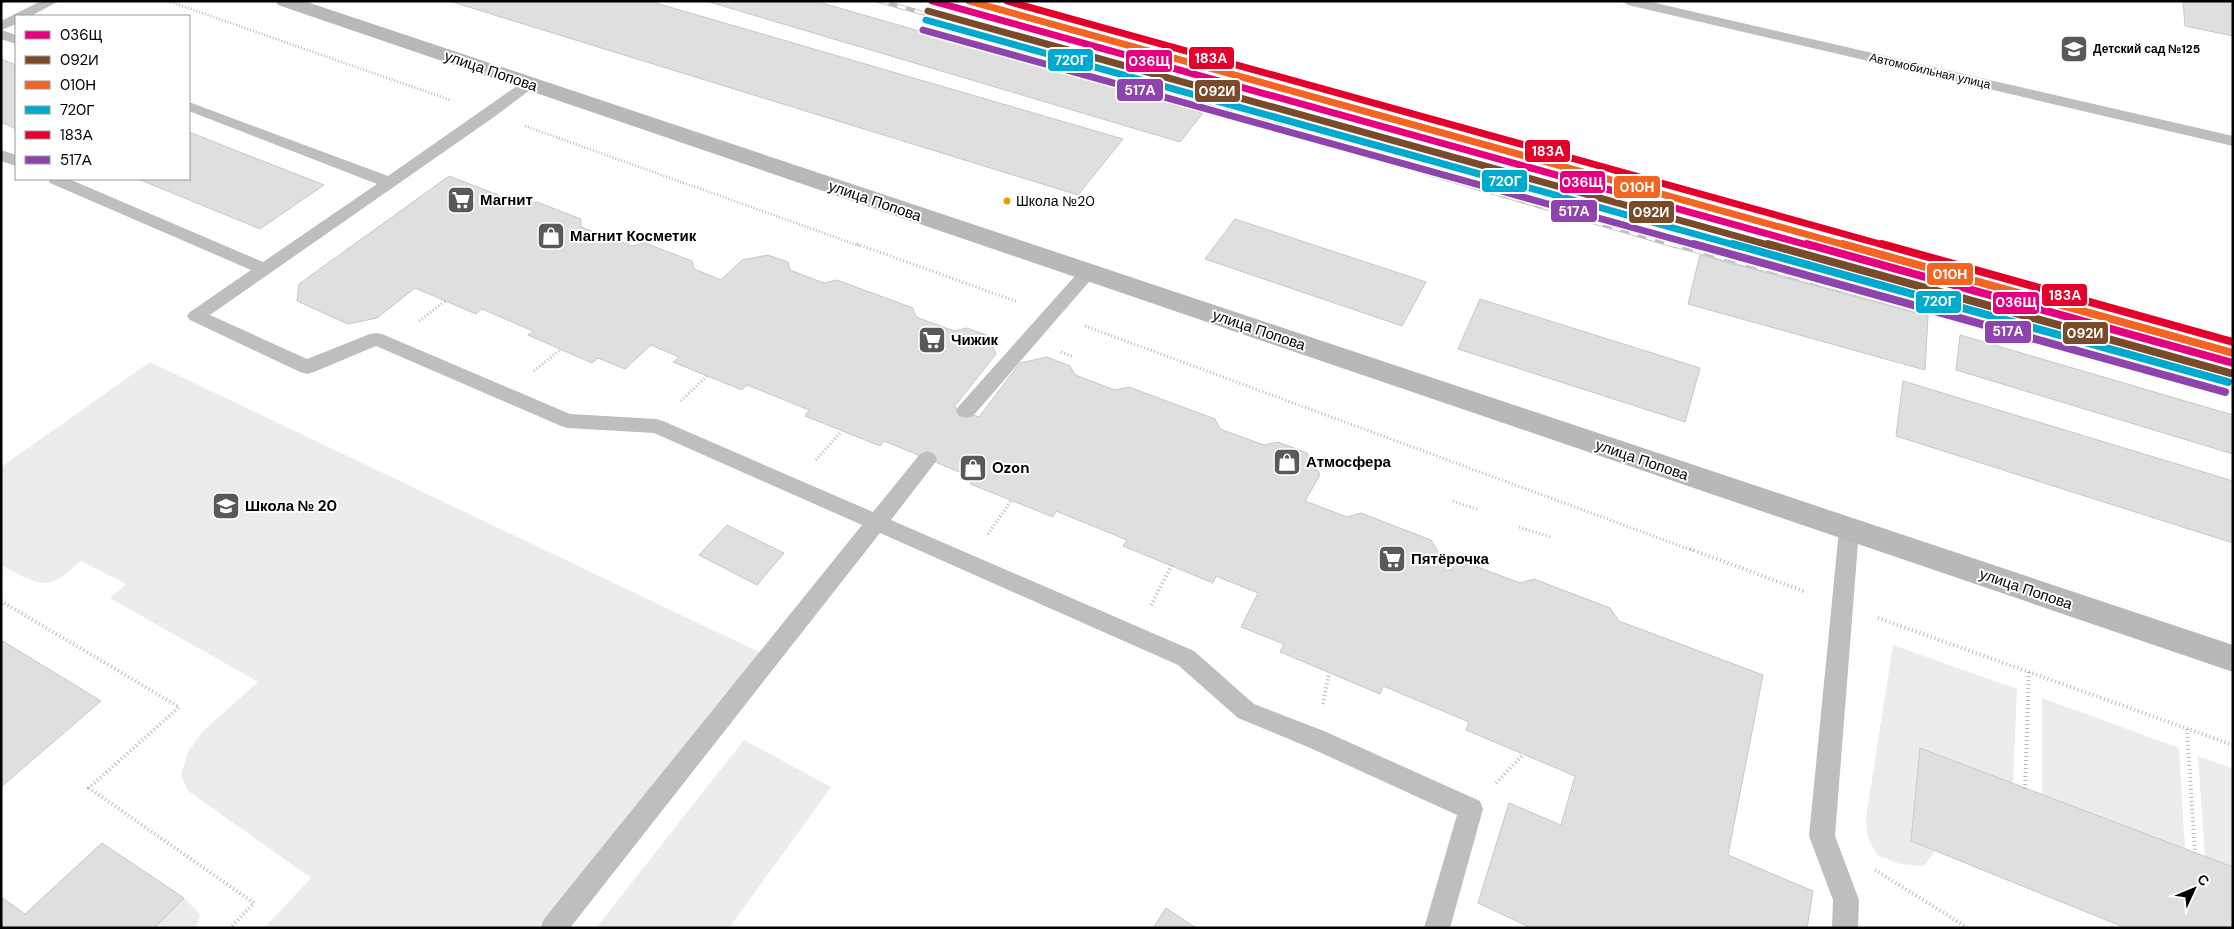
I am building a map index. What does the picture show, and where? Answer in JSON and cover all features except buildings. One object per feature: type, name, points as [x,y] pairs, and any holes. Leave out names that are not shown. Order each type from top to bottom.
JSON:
[{"type":"street","name":"улица Попова","points":[[285,1],[2233,659]]},
{"type":"lane","points":[[23,15],[52,1]]},
{"type":"lane","name":"Автомобильная улица","points":[[1628,1],[2233,141]]},
{"type":"lane","points":[[1,26],[15,19]]},
{"type":"lane","points":[[1,34],[15,40]]},
{"type":"lane","points":[[529,84],[489,114],[196,316],[307,368],[376,339],[568,421],[656,426],[1186,658],[1246,710],[1316,739],[1471,809],[1437,928]]},
{"type":"lane","points":[[190,106],[388,182]]},
{"type":"lane","points":[[1,155],[15,162]]},
{"type":"lane","points":[[58,180],[264,269]]},
{"type":"lane","points":[[966,411],[1088,272]]},
{"type":"lane","points":[[553,928],[927,460]]},
{"type":"lane","points":[[1845,928],[1846,900],[1822,836],[1844,605],[1849,530]]},
{"type":"path","points":[[168,1],[1050,314],[1844,605],[2233,745]]},
{"type":"path","points":[[1453,501],[1479,510]]},
{"type":"path","points":[[1519,526],[1550,537]]},
{"type":"path","points":[[1134,636],[1172,566]]},
{"type":"path","points":[[1,601],[179,707],[89,788],[254,903],[230,928]]},
{"type":"path","points":[[2025,789],[2029,672]]},
{"type":"path","points":[[2187,729],[2195,853]]},
{"type":"path","points":[[1822,836],[1968,928]]},
{"type":"shaded area","name":"Школа № 20","points":[[150,362],[763,654],[537,928],[264,928],[311,878],[188,791],[181,775],[188,752],[203,731],[258,682],[110,598],[126,584],[81,561],[56,580],[42,583],[21,576],[1,565],[1,467]]},
{"type":"shaded area","points":[[1893,645],[2017,689],[2013,783],[1920,748],[1911,841],[1935,851],[1924,866],[1900,864],[1877,855],[1868,838],[1866,818]]},
{"type":"shaded area","points":[[2042,698],[2179,748],[2185,849],[2042,794]]},
{"type":"shaded area","points":[[744,740],[831,787],[729,928],[596,928]]},
{"type":"shaded area","points":[[2198,756],[2233,769],[2233,867],[2205,857]]},
{"type":"shaded area","points":[[184,898],[200,914],[196,928],[154,928]]},
{"type":"railway","points":[[880,1],[1756,246]]},
{"type":"railway","points":[[1148,83],[1416,170],[1676,246]]},
{"type":"railway","points":[[1672,244],[1959,321],[2233,388]]},
{"type":"railway","points":[[1751,244],[2233,379]]},
{"type":"transit line","name":"036Щ","points":[[932,1],[2233,363]]},
{"type":"transit line","name":"010Н","points":[[969,1],[2233,353]]},
{"type":"transit line","name":"183А","points":[[1007,1],[2233,342]]},
{"type":"transit line","name":"092И","points":[[928,11],[2230,373]]},
{"type":"transit line","name":"720Г","points":[[926,20],[2228,382]]},
{"type":"transit line","name":"517А","points":[[923,30],[2225,392]]},
{"type":"place","name":"Детский сад №125","points":[[2074,49]]},
{"type":"place","name":"Магнит","points":[[461,200]]},
{"type":"place","name":"Школа №20","points":[[1007,201]]},
{"type":"place","name":"Магнит Косметик","points":[[551,236]]},
{"type":"place","name":"Чижик","points":[[932,340]]},
{"type":"place","name":"Атмосфера","points":[[1287,462]]},
{"type":"place","name":"Ozon","points":[[973,468]]},
{"type":"place","name":"Школа № 20","points":[[226,506]]},
{"type":"place","name":"Пятёрочка","points":[[1392,559]]}]
